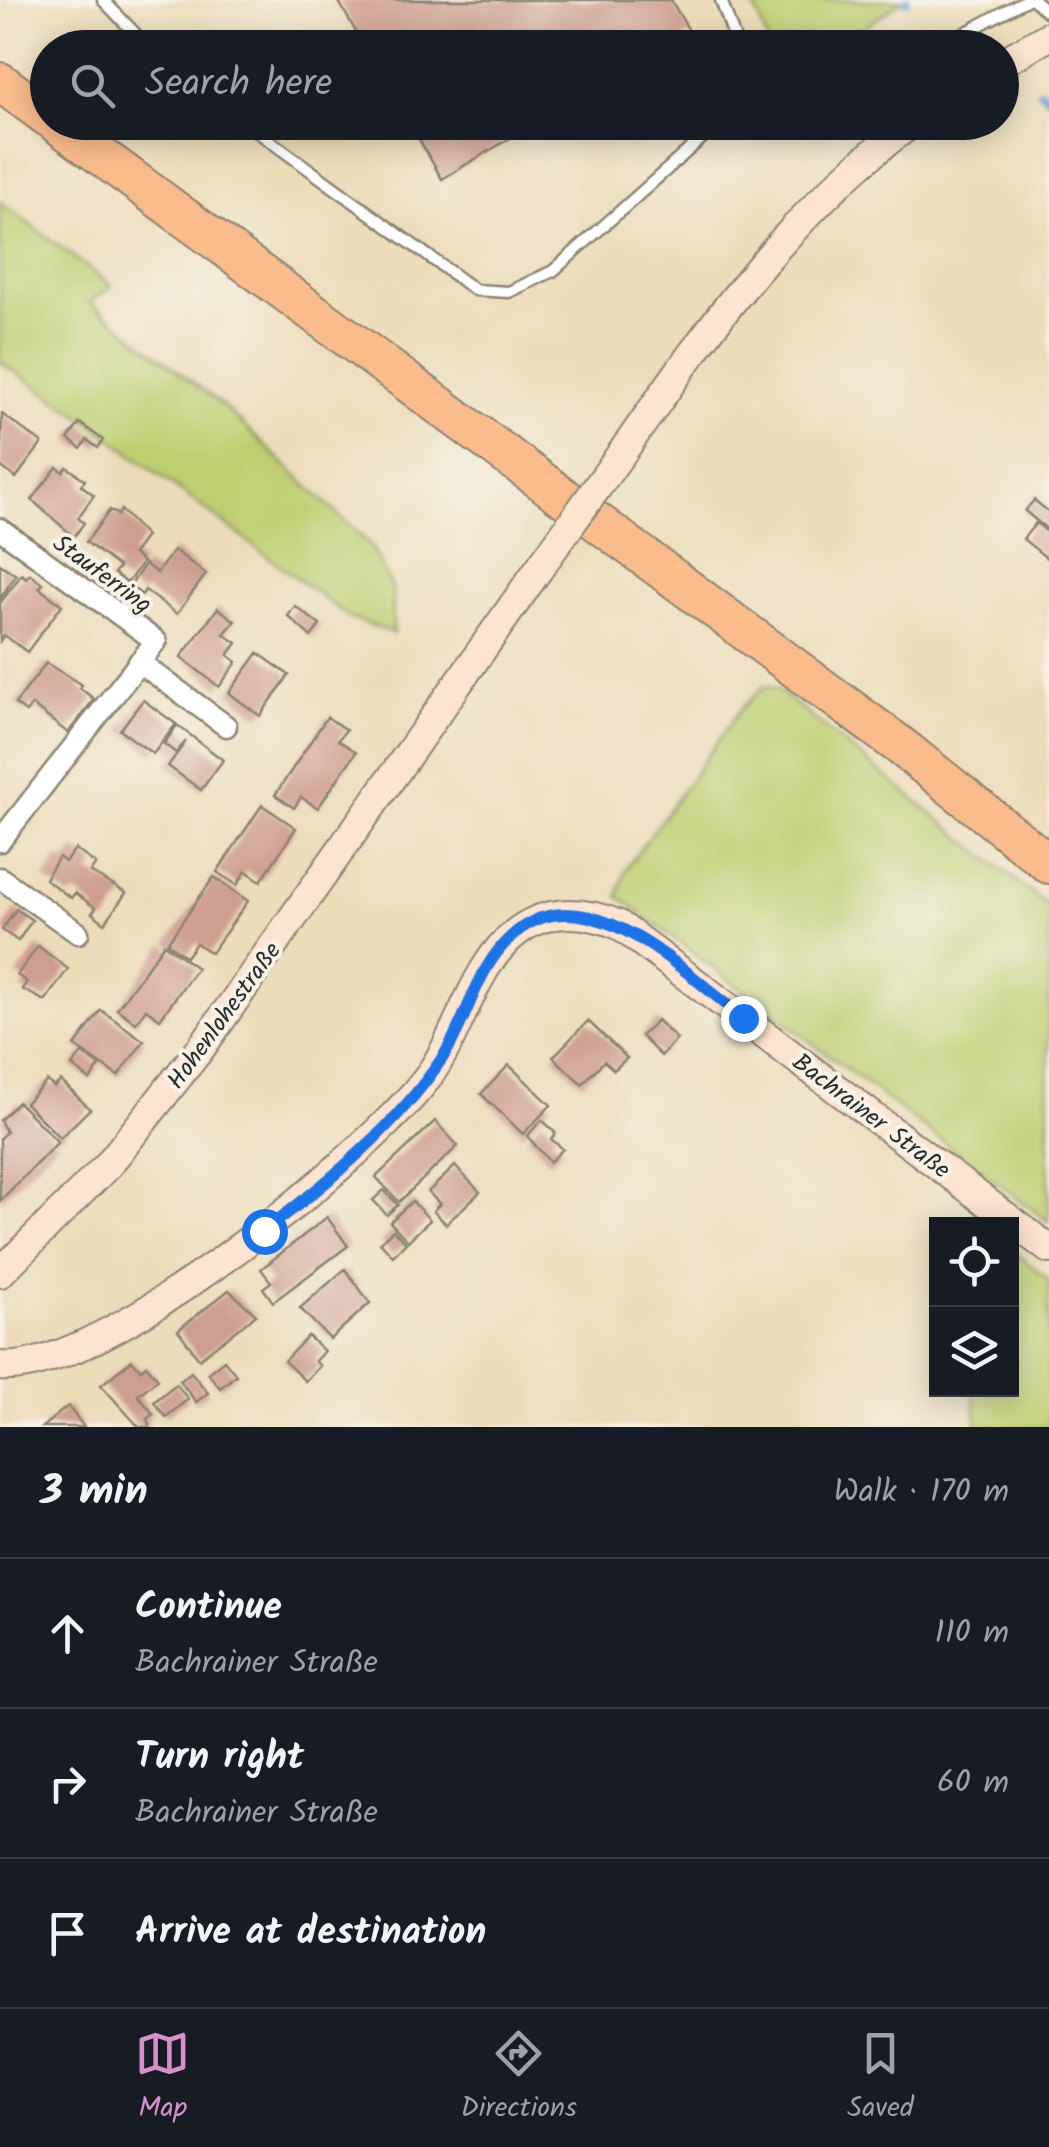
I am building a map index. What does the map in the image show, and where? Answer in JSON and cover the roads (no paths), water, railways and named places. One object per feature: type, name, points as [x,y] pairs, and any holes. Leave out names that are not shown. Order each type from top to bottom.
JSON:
[{"type":"highway","points":[[0,82],[30,104]]},
{"type":"highway","points":[[79,140],[852,710],[1049,864]]},
{"type":"main road","points":[[1019,53],[1049,36]]},
{"type":"main road","name":"Hohenlohestraße","points":[[0,1273],[75,1201],[160,1102],[707,331],[767,258],[891,140]]},
{"type":"main road","name":"Bachrainer Straße","points":[[0,1366],[43,1360],[146,1308],[306,1198],[374,1136],[428,1076],[503,944],[536,920],[557,915],[599,917],[618,925],[1049,1249]]},
{"type":"street","name":"Stauferring","points":[[0,529],[156,641],[140,662]]},
{"type":"street","points":[[0,841],[140,662],[226,726]]},
{"type":"street","points":[[0,878],[78,933]]},
{"type":"lane","points":[[103,0],[132,30]]},
{"type":"lane","points":[[721,0],[732,30]]},
{"type":"lane","points":[[970,30],[1026,0]]},
{"type":"lane","points":[[1034,0],[1049,13]]},
{"type":"lane","points":[[269,140],[476,290],[509,292],[553,271],[700,140]]},
{"type":"waterway","points":[[1040,91],[1049,98]]}]
